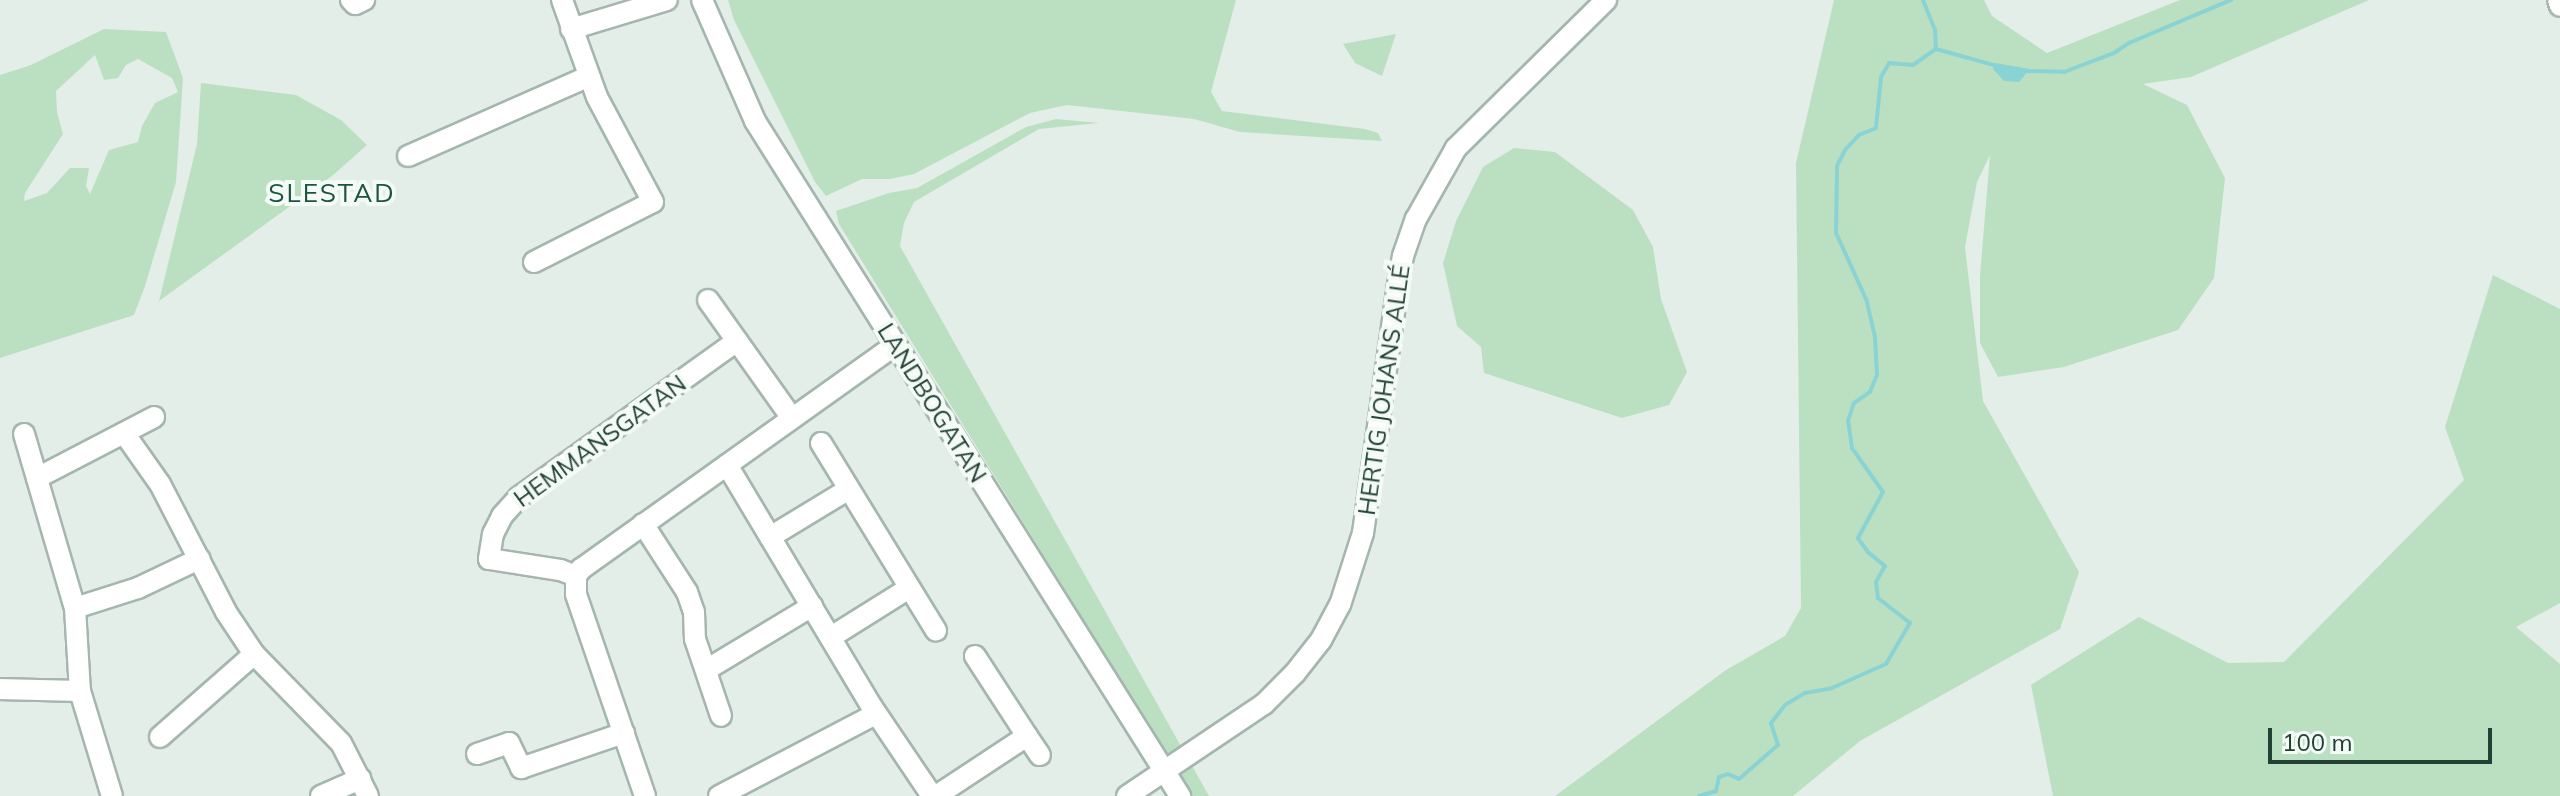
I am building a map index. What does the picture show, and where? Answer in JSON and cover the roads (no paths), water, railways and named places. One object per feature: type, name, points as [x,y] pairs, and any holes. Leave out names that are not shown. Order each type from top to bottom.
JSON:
[{"type":"street","points":[[351,0],[355,4],[364,0]]},
{"type":"street","points":[[534,262],[655,208],[589,76],[562,0]]},
{"type":"street","points":[[571,29],[667,0]]},
{"type":"street","name":"LANDBOGATAN","points":[[702,0],[755,121],[1180,796]]},
{"type":"street","name":"HERTIG JOHANS ALLÉ","points":[[1127,796],[1264,704],[1295,673],[1321,640],[1340,605],[1363,533],[1397,290],[1403,256],[1416,219],[1456,148],[1606,0]]},
{"type":"street","points":[[2558,0],[2560,6]]},
{"type":"street","points":[[408,156],[589,76]]},
{"type":"street","points":[[708,300],[792,418]]},
{"type":"street","name":"HEMMANSGATAN","points":[[576,576],[560,570],[488,565],[493,534],[502,516],[519,497],[737,341]]},
{"type":"street","points":[[645,796],[576,594],[576,576],[581,569],[643,524],[895,345]]},
{"type":"street","points":[[37,478],[154,417]]},
{"type":"street","points":[[124,433],[130,447],[160,484],[226,612],[254,654],[341,743],[364,788],[321,796]]},
{"type":"street","points":[[24,434],[75,608],[80,691],[112,796]]},
{"type":"street","points":[[821,443],[936,631]]},
{"type":"street","points":[[727,465],[876,714],[934,796],[1027,736]]},
{"type":"street","points":[[770,537],[849,489]]},
{"type":"street","points":[[643,524],[687,592],[694,612],[695,639],[721,716]]},
{"type":"street","points":[[75,608],[138,588],[199,559]]},
{"type":"street","points":[[831,637],[909,588]]},
{"type":"street","points":[[706,670],[812,606]]},
{"type":"street","points":[[160,737],[254,654]]},
{"type":"street","points":[[975,656],[1040,755]]},
{"type":"street","points":[[0,689],[80,691]]},
{"type":"street","points":[[722,795],[876,714]]},
{"type":"street","points":[[477,754],[509,743],[521,768],[624,733]]},
{"type":"water","points":[[1995,63],[2030,69],[2019,82],[2004,81],[1993,69]]},
{"type":"waterway","points":[[1699,796],[1716,791],[1719,777],[1728,774],[1739,779],[1778,745],[1771,723],[1785,705],[1805,693],[1832,688],[1886,664],[1910,623],[1878,598],[1876,582],[1885,566],[1868,552],[1858,538],[1883,492],[1852,448],[1848,421],[1854,403],[1870,392],[1877,375],[1875,337],[1866,299],[1836,233],[1837,166],[1845,150],[1859,135],[1876,128],[1881,77],[1889,63],[1913,65],[1936,49],[1935,30],[1923,0]]},
{"type":"waterway","points":[[2025,71],[2064,72],[2231,0]]},
{"type":"waterway","points":[[1936,49],[1997,66]]},
{"type":"district","name":"SLESTAD","points":[[332,193]]}]
